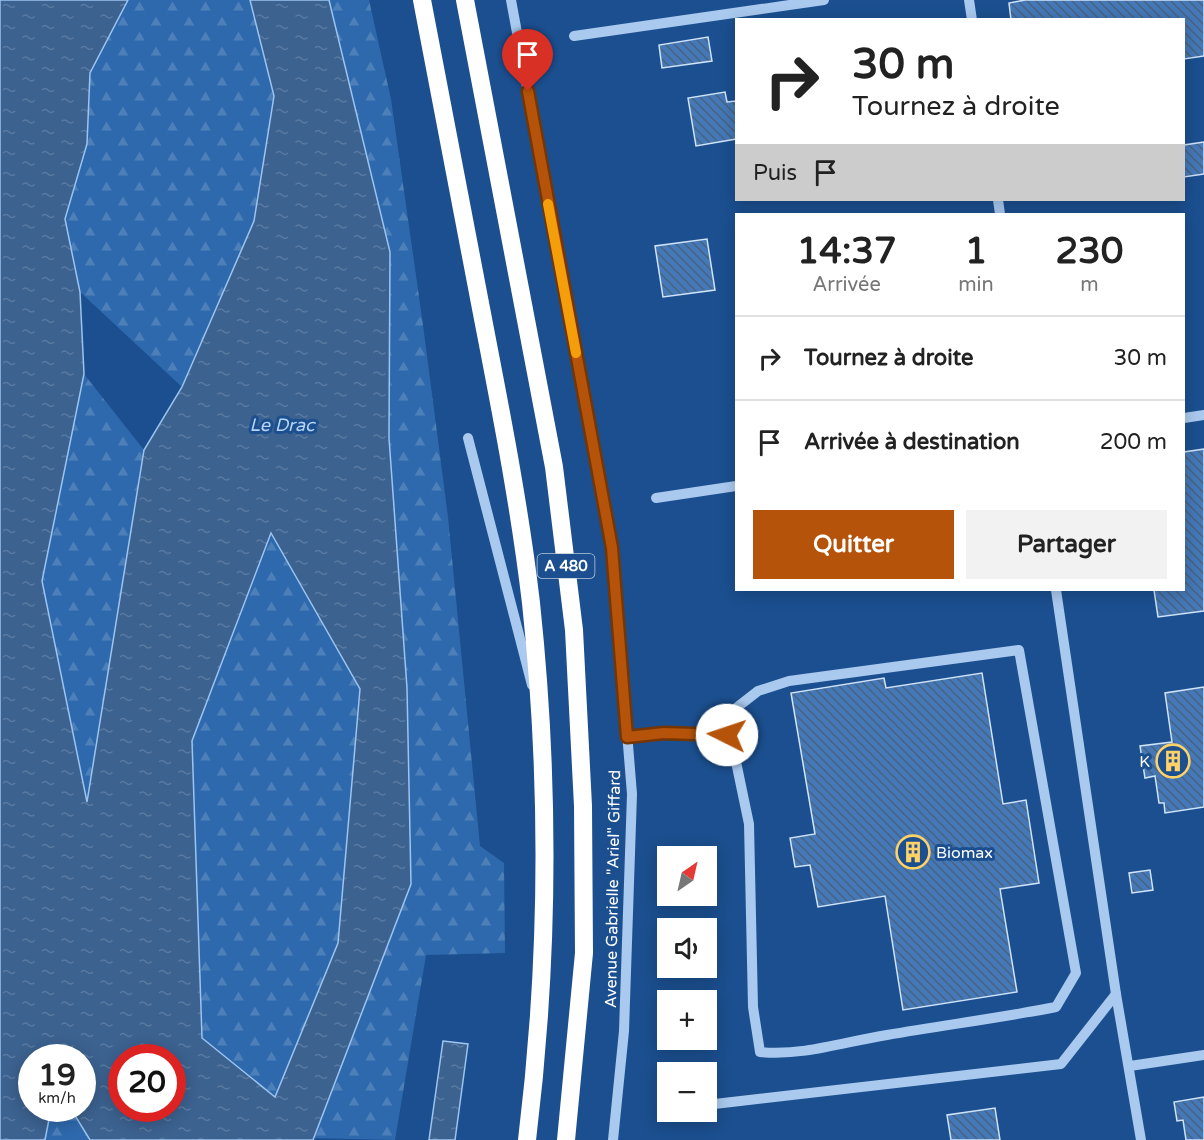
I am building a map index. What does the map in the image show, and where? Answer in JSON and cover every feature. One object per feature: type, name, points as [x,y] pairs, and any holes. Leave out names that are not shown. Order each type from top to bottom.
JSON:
[{"type":"highway","name":"A 480","points":[[422,0],[515,485],[531,604],[541,721],[544,915],[540,1014],[528,1140]]},
{"type":"highway","name":"A 480","points":[[465,0],[554,467],[574,630],[583,806],[584,953],[566,1140]]},
{"type":"street","name":"Avenue Gabrielle \"Ariel\" Giffard","points":[[511,0],[612,548],[632,794],[625,1008],[613,1140]]},
{"type":"street","points":[[574,36],[824,0]]},
{"type":"street","points":[[969,0],[972,18]]},
{"type":"street","points":[[1185,418],[1204,415]]},
{"type":"street","points":[[468,438],[541,721]]},
{"type":"street","points":[[656,498],[735,486]]},
{"type":"street","points":[[1056,591],[1116,994],[1141,1140]]},
{"type":"street","points":[[1019,650],[1076,974],[1056,1007],[1001,1018],[888,1034],[789,1054],[760,1052],[753,1007],[749,824],[735,757],[727,735],[731,712],[759,691],[789,681],[1019,650]]},
{"type":"street","points":[[627,737],[664,733],[727,735]]},
{"type":"street","points":[[717,1104],[1061,1064],[1116,994]]},
{"type":"street","points":[[1130,1066],[1204,1055]]},
{"type":"green space","points":[[128,0],[250,0],[274,96],[254,221],[182,387],[80,292],[65,219],[87,144],[90,73]]},
{"type":"green space","points":[[329,0],[369,0],[391,99],[448,517],[480,846],[504,863],[505,953],[426,955],[395,1140],[312,1138],[411,884],[407,688],[389,438],[390,252]]},
{"type":"green space","points":[[84,374],[144,450],[87,804],[42,581]]},
{"type":"green space","points":[[271,532],[360,689],[338,943],[275,1097],[202,1038],[192,741]]},
{"type":"green space","points":[[48,1122],[79,1122],[90,1140],[45,1140]]},
{"type":"water","name":"Le Drac","points":[[0,0],[128,0],[90,73],[87,144],[65,219],[80,292],[84,374],[42,581],[87,802],[144,450],[182,387],[254,221],[274,96],[250,0],[329,0],[390,252],[389,438],[407,688],[411,884],[313,1140],[90,1140],[79,1122],[96,1122],[96,1044],[18,1044],[18,1122],[48,1122],[45,1140],[0,1140]],"holes":[[[271,533],[360,689],[338,943],[275,1097],[202,1038],[192,741]]]},
{"type":"water","points":[[443,1041],[468,1044],[455,1140],[429,1140]]},
{"type":"building","points":[[1025,0],[1204,0],[1204,56],[1185,59],[1185,18],[1011,18],[1009,3]]},
{"type":"building","points":[[708,37],[712,61],[662,68],[659,45]]},
{"type":"building","points":[[725,92],[727,102],[735,101],[735,139],[696,146],[688,98]]},
{"type":"building","points":[[1204,142],[1204,174],[1185,177],[1185,145]]},
{"type":"building","points":[[707,239],[715,290],[663,297],[655,246]]},
{"type":"building","points":[[1204,449],[1204,611],[1158,617],[1154,591],[1185,591],[1185,452]]},
{"type":"building","name":"Biomax","points":[[982,673],[1003,804],[1026,800],[1039,883],[1000,889],[1017,992],[903,1010],[885,896],[818,907],[810,865],[795,867],[790,838],[815,834],[791,693],[884,678],[886,688]]},
{"type":"building","name":"K","points":[[1204,687],[1204,807],[1165,813],[1164,803],[1159,803],[1155,776],[1145,778],[1140,746],[1172,742],[1165,693]]},
{"type":"building","points":[[1150,870],[1153,890],[1132,893],[1129,873]]},
{"type":"building","points":[[1204,1097],[1204,1140],[1186,1140],[1183,1120],[1177,1121],[1174,1102]]},
{"type":"building","points":[[995,1108],[1000,1140],[951,1140],[947,1115]]},
{"type":"slow traffic","points":[[548,204],[576,353]]},
{"type":"place","name":"K","points":[[1173,761]]},
{"type":"place","name":"Biomax","points":[[913,852]]},
{"type":"route","points":[[528,91],[612,548],[627,737],[664,733],[727,735]]}]
